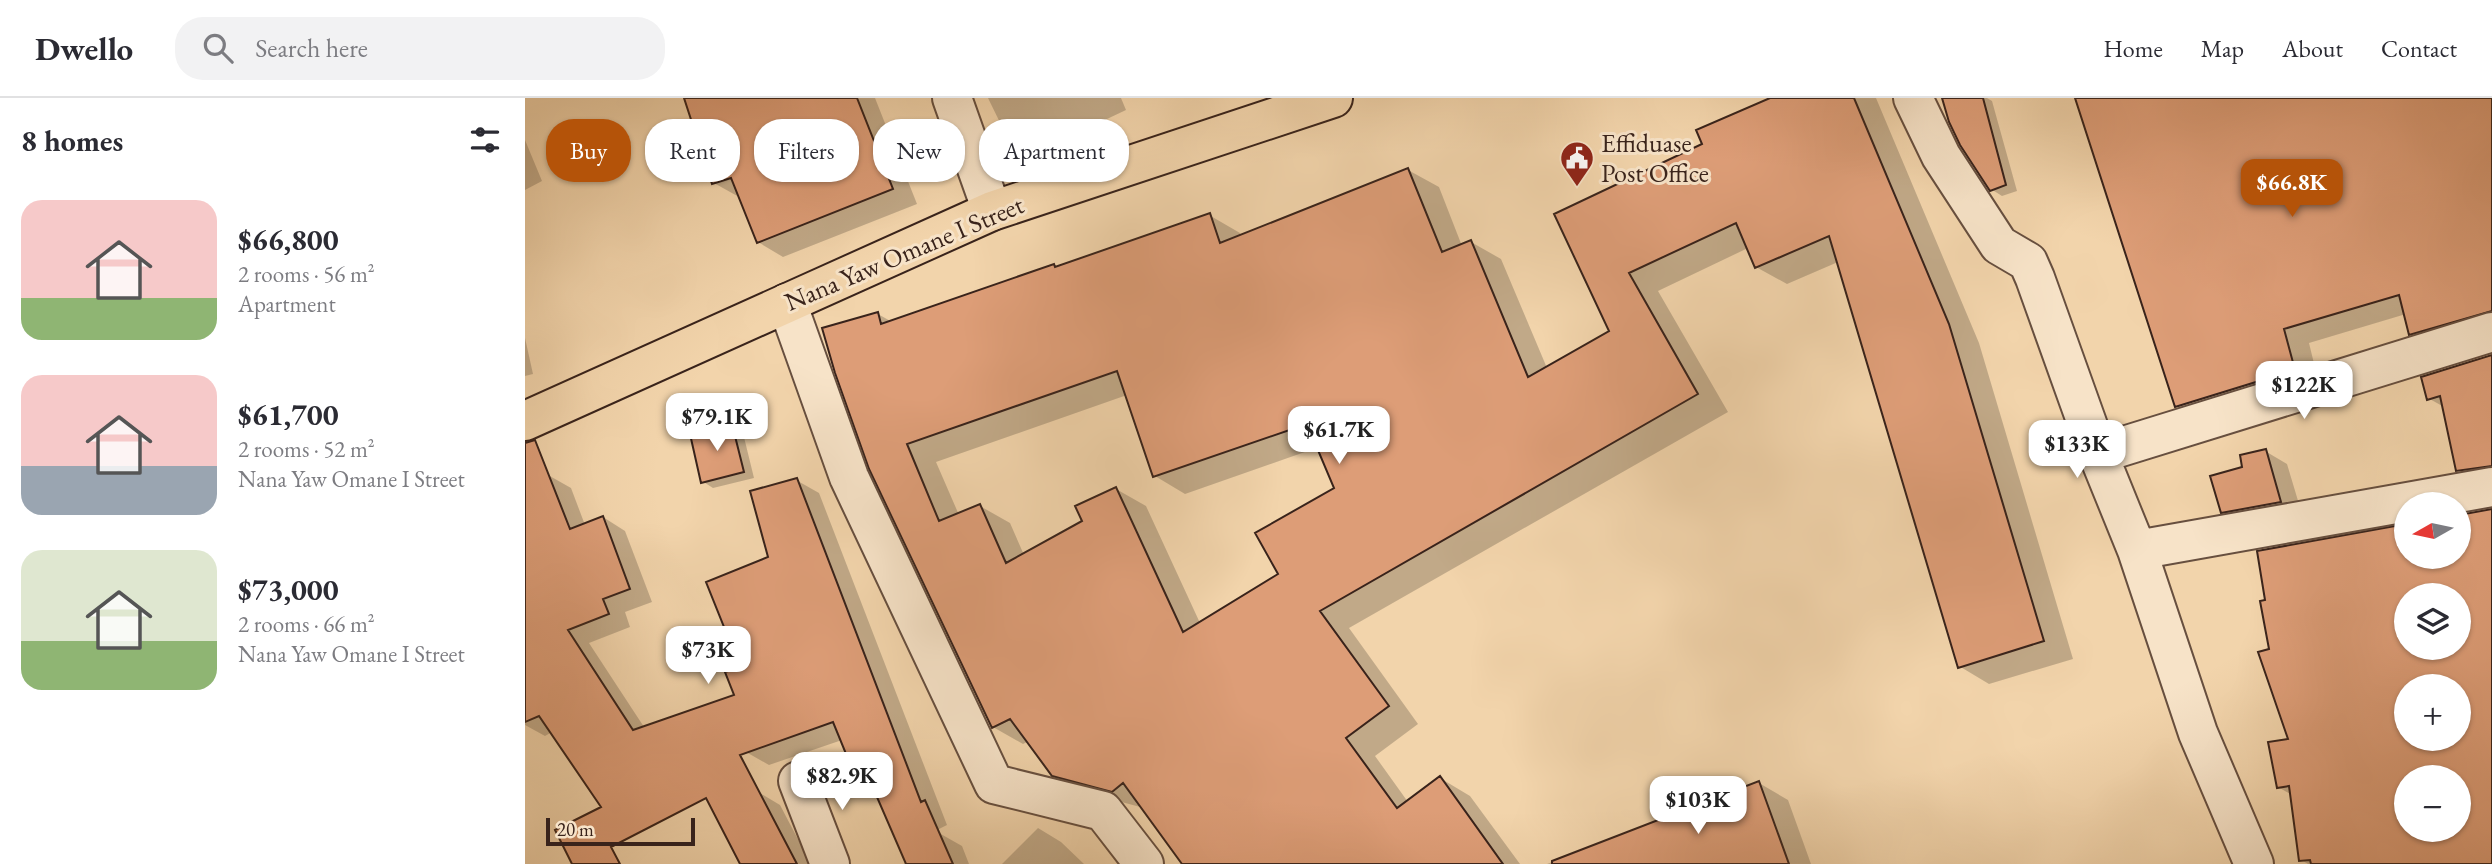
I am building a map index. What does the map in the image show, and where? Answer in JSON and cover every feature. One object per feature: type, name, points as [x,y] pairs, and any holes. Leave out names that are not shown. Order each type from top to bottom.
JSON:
[{"type":"main road","name":"Nana Yaw Omane I Street","points":[[525,421],[992,211],[1333,98]]},
{"type":"street","points":[[952,98],[992,211]]},
{"type":"street","points":[[1913,98],[1941,156],[1999,245],[2028,262],[2098,454],[2137,550],[2198,733],[2254,864]]},
{"type":"street","points":[[787,303],[849,477],[994,785],[1103,811],[1145,864]]},
{"type":"street","points":[[2098,454],[2492,332]]},
{"type":"street","points":[[2137,550],[2492,487]]},
{"type":"street","points":[[798,782],[830,864]]},
{"type":"building","points":[[684,98],[857,98],[873,138],[873,182],[890,182],[893,189],[757,243],[733,182],[740,182],[740,119],[691,119]]},
{"type":"building","points":[[1770,98],[1854,98],[1949,324],[2044,641],[1958,668],[1829,236],[1755,268],[1736,223],[1629,273],[1698,394],[1320,611],[1389,706],[1346,738],[1397,808],[1440,776],[1503,864],[1182,864],[1123,783],[1112,792],[1052,776],[1010,719],[992,728],[869,469],[822,328],[878,312],[881,324],[1210,213],[1220,243],[1408,168],[1442,252],[1471,240],[1528,377],[1609,331],[1554,214],[1702,144],[1696,130]],"holes":[[[1117,371],[1153,477],[1307,424],[1334,488],[1255,533],[1278,574],[1183,632],[1116,487],[1075,506],[1082,521],[1006,563],[980,504],[939,521],[907,444]]]},
{"type":"building","points":[[1942,98],[1983,98],[2006,185],[1990,191],[1960,145]]},
{"type":"building","points":[[2075,98],[2492,98],[2492,311],[2409,335],[2399,295],[2284,329],[2295,370],[2175,407]]},
{"type":"building","points":[[2492,355],[2492,466],[2456,471],[2440,396],[2427,400],[2421,377]]},
{"type":"building","points":[[732,424],[744,472],[701,483],[690,434]]},
{"type":"building","points":[[535,440],[570,529],[603,516],[630,589],[603,599],[609,614],[568,630],[633,730],[734,695],[725,672],[740,667],[706,582],[768,557],[750,491],[797,478],[921,802],[925,800],[953,864],[906,864],[864,767],[853,771],[833,722],[740,755],[797,864],[740,864],[706,798],[611,847],[620,864],[572,864],[555,830],[601,807],[539,716],[525,722],[525,443]]},
{"type":"building","points":[[2266,449],[2281,502],[2221,513],[2210,476],[2242,467],[2240,455]]},
{"type":"building","points":[[2492,509],[2492,864],[2311,864],[2310,860],[2299,861],[2289,786],[2277,788],[2268,742],[2288,739],[2258,652],[2269,649],[2260,601],[2265,600],[2257,551],[2394,526],[2394,569],[2471,569],[2471,513]]},
{"type":"building","points":[[1759,781],[1789,864],[1552,864],[1552,861]]},
{"type":"place","name":"Effiduase Post Office","points":[[1577,188]]}]
